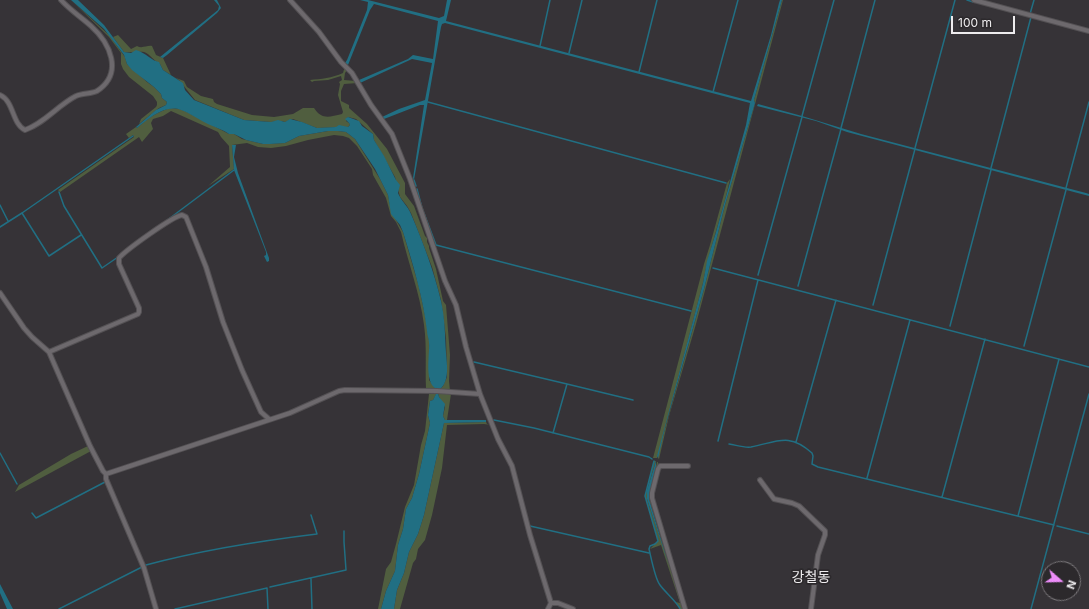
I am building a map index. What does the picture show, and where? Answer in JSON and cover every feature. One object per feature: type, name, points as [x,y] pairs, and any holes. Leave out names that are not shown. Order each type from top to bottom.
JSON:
[{"type":"street","points":[[0,95],[6,100],[20,126],[25,130],[43,120],[77,96],[95,92],[109,78],[112,66],[110,52],[95,30],[61,0]]},
{"type":"street","points":[[290,0],[319,32],[341,62],[352,73],[371,105],[392,134],[456,305],[466,347],[480,394],[498,439],[512,466],[530,535],[551,603],[548,609]]},
{"type":"street","points":[[974,0],[1089,31]]},
{"type":"street","points":[[49,352],[140,312],[119,264],[119,258],[126,251],[171,219],[182,215],[186,217],[206,267],[223,322],[242,370],[261,412],[269,419]]},
{"type":"street","points":[[0,293],[24,328],[49,352],[90,446],[106,474],[106,479],[144,568],[156,609]]},
{"type":"street","points":[[106,474],[296,410],[323,399],[332,393],[345,390],[437,391],[480,394]]},
{"type":"street","points":[[685,609],[656,513],[652,493],[660,466],[688,466]]},
{"type":"street","points":[[760,480],[774,499],[792,502],[799,506],[825,531],[826,535],[818,555],[811,609]]},
{"type":"street","points":[[551,603],[558,603],[573,609]]},
{"type":"green space","points":[[71,0],[109,35],[125,57],[127,64],[161,94],[162,98],[167,102],[166,105],[159,108],[139,124],[141,119],[156,107],[157,102],[153,96],[129,77],[121,64],[121,53],[109,37]]},
{"type":"green space","points":[[782,0],[696,324],[669,416],[659,459],[658,454]]},
{"type":"green space","points":[[118,35],[131,49],[137,46],[152,46],[156,55],[163,58],[171,75],[163,70],[160,64],[144,52],[124,52],[113,37]]},
{"type":"green space","points":[[345,66],[348,69],[345,73],[344,80],[356,81],[358,83],[344,84],[341,91],[341,101],[349,105],[349,108],[367,124],[387,149],[405,183],[405,194],[414,206],[427,238],[443,301],[446,305],[450,355],[450,391],[439,390],[443,386],[447,377],[446,338],[441,300],[432,267],[411,213],[400,197],[395,177],[374,140],[373,134],[356,119],[348,117],[346,121],[350,125],[348,127],[317,128],[293,119],[285,122],[244,120],[195,100],[179,80],[171,75],[184,81],[187,87],[201,96],[213,99],[217,104],[252,115],[274,117],[293,114],[303,108],[314,108],[323,116],[330,117],[342,114],[343,112],[338,95],[339,82],[342,80],[341,76],[328,80],[312,82],[310,80],[339,75],[343,73]]},
{"type":"green space","points":[[171,108],[180,109],[187,112],[229,134],[234,134],[242,139],[263,144],[285,143],[299,136],[328,131],[346,132],[355,139],[380,179],[388,195],[396,220],[403,232],[419,287],[426,320],[429,340],[429,380],[437,390],[426,389],[424,325],[417,290],[401,232],[391,216],[386,198],[373,175],[372,169],[357,146],[349,138],[334,135],[271,148],[258,147],[247,143],[232,145],[234,169],[208,186],[230,167],[229,146],[218,132],[171,111],[163,116],[153,119],[151,123],[153,129],[142,142],[139,137],[60,192],[58,190],[134,137],[133,135],[129,138],[126,134],[153,116]]},
{"type":"green space","points":[[730,179],[657,458],[653,458],[704,264],[727,183]]},
{"type":"green space","points":[[437,393],[433,400],[430,401],[428,415],[430,423],[419,474],[412,498],[406,509],[403,529],[398,545],[395,571],[386,591],[381,609],[378,609],[386,569],[391,562],[405,507],[414,485],[425,431],[429,394]]},
{"type":"green space","points":[[438,393],[451,394],[447,420],[445,420],[443,416],[445,407]]},
{"type":"green space","points":[[486,422],[487,424],[491,425],[447,425],[442,468],[425,540],[418,549],[400,609],[394,609],[397,590],[404,573],[409,552],[418,534],[424,515],[444,423]]},
{"type":"green space","points":[[88,446],[91,451],[15,492],[19,485],[71,454]]},
{"type":"green space","points":[[654,461],[656,461],[647,490],[647,499],[668,561],[649,499],[650,494],[684,609],[680,609],[676,602],[680,603],[661,545],[650,549],[658,541],[645,496]]},
{"type":"green space","points":[[657,462],[658,462],[658,466],[650,493]]},
{"type":"water","points":[[71,0],[78,0],[104,25],[124,52],[131,53],[136,50],[159,62],[163,70],[183,83],[185,90],[194,100],[244,120],[271,122],[278,120],[285,122],[290,119],[317,128],[336,127],[339,125],[348,127],[350,125],[345,119],[348,117],[359,121],[362,126],[373,134],[374,140],[400,185],[398,193],[410,211],[428,257],[438,290],[444,320],[447,368],[445,383],[439,390],[434,387],[429,377],[429,342],[423,306],[403,232],[400,225],[391,214],[388,195],[375,169],[355,139],[346,132],[328,131],[299,136],[285,143],[263,144],[246,140],[234,134],[229,134],[188,113],[175,109],[164,110],[158,113],[137,128],[136,127],[156,110],[166,105],[167,102],[154,87],[132,70],[127,64],[124,55],[104,29]]},
{"type":"water","points":[[214,0],[217,0],[221,8],[217,13],[167,55],[163,58],[160,57],[218,10],[219,6]]},
{"type":"water","points":[[360,0],[368,0],[439,18],[444,16],[447,0],[451,0],[446,21],[751,101],[779,3],[780,0],[782,0],[754,100],[755,103],[725,205],[704,289],[666,424],[658,458],[657,456],[703,283],[707,261],[746,125],[750,103],[445,23],[442,24],[441,27],[414,180],[413,178],[424,105],[420,105],[384,119],[382,117],[425,100],[432,63],[412,59],[360,83],[359,80],[408,59],[413,55],[433,59],[438,21],[374,4],[370,10],[348,65],[345,63],[367,10],[368,2]]},
{"type":"water","points":[[758,104],[861,134],[1086,193],[1089,194],[1089,196],[847,132],[816,121],[757,106]]},
{"type":"water","points":[[232,145],[236,145],[234,157],[238,173],[269,258],[269,261],[267,262],[264,256],[266,255],[266,252],[234,170]]},
{"type":"water","points":[[438,393],[439,397],[445,404],[443,416],[445,420],[486,420],[486,422],[444,423],[424,515],[418,534],[409,552],[404,573],[397,590],[394,609],[381,609],[386,591],[395,571],[398,545],[403,529],[406,509],[412,498],[419,474],[430,423],[428,415],[430,401],[433,400]]},
{"type":"water","points":[[656,461],[649,499],[669,566],[647,499],[647,490]]},
{"type":"water","points":[[0,584],[13,609],[7,609],[0,593]]},
{"type":"waterway","points":[[540,46],[550,0]]},
{"type":"waterway","points":[[569,53],[582,0]]},
{"type":"waterway","points":[[639,72],[657,0]]},
{"type":"waterway","points":[[713,92],[738,0]]},
{"type":"waterway","points":[[802,116],[834,0]]},
{"type":"waterway","points":[[841,128],[875,0]]},
{"type":"waterway","points":[[915,148],[955,0]]},
{"type":"waterway","points":[[967,0],[973,2]]},
{"type":"waterway","points":[[1030,14],[1034,0]]},
{"type":"waterway","points":[[991,168],[1031,17]]},
{"type":"waterway","points":[[428,102],[726,183]]},
{"type":"waterway","points":[[1066,188],[1089,102]]},
{"type":"waterway","points":[[758,275],[802,117]]},
{"type":"waterway","points":[[798,286],[841,129]]},
{"type":"waterway","points":[[0,227],[133,136]]},
{"type":"waterway","points":[[873,305],[915,149]]},
{"type":"waterway","points":[[166,221],[234,170]]},
{"type":"waterway","points":[[950,326],[991,170]]},
{"type":"waterway","points":[[414,180],[416,186]]},
{"type":"waterway","points":[[417,189],[422,208],[436,245],[691,311]]},
{"type":"waterway","points":[[1024,346],[1066,190]]},
{"type":"waterway","points":[[59,192],[64,206],[102,268],[118,257]]},
{"type":"waterway","points":[[0,205],[8,221]]},
{"type":"waterway","points":[[22,213],[49,256],[81,235]]},
{"type":"waterway","points":[[713,268],[1089,367]]},
{"type":"waterway","points":[[718,441],[758,280]]},
{"type":"waterway","points":[[796,442],[836,300]]},
{"type":"waterway","points":[[867,478],[910,320]]},
{"type":"waterway","points":[[942,497],[985,339]]},
{"type":"waterway","points":[[1018,516],[1059,359]]},
{"type":"waterway","points":[[474,362],[567,384]]},
{"type":"waterway","points":[[553,433],[567,384],[633,400]]},
{"type":"waterway","points":[[1031,609],[1089,394]]},
{"type":"waterway","points":[[494,420],[534,428],[652,459]]},
{"type":"waterway","points":[[729,444],[751,447],[783,440],[796,442],[812,453],[812,464],[818,467],[1054,525]]},
{"type":"waterway","points":[[0,453],[17,484]]},
{"type":"waterway","points":[[654,461],[645,496],[658,541],[650,546],[649,549],[658,582],[680,609]]},
{"type":"waterway","points":[[32,513],[36,518],[105,482],[106,483]]},
{"type":"waterway","points":[[146,565],[231,546],[317,534],[311,515]]},
{"type":"waterway","points":[[530,526],[649,553]]},
{"type":"waterway","points":[[1057,526],[1089,534]]},
{"type":"waterway","points":[[270,587],[346,570],[344,531]]},
{"type":"waterway","points":[[59,609],[142,567],[141,566]]},
{"type":"waterway","points":[[311,579],[312,609]]},
{"type":"waterway","points":[[175,609],[267,588],[268,609]]},
{"type":"district","name":"강철동","points":[[811,578]]}]
